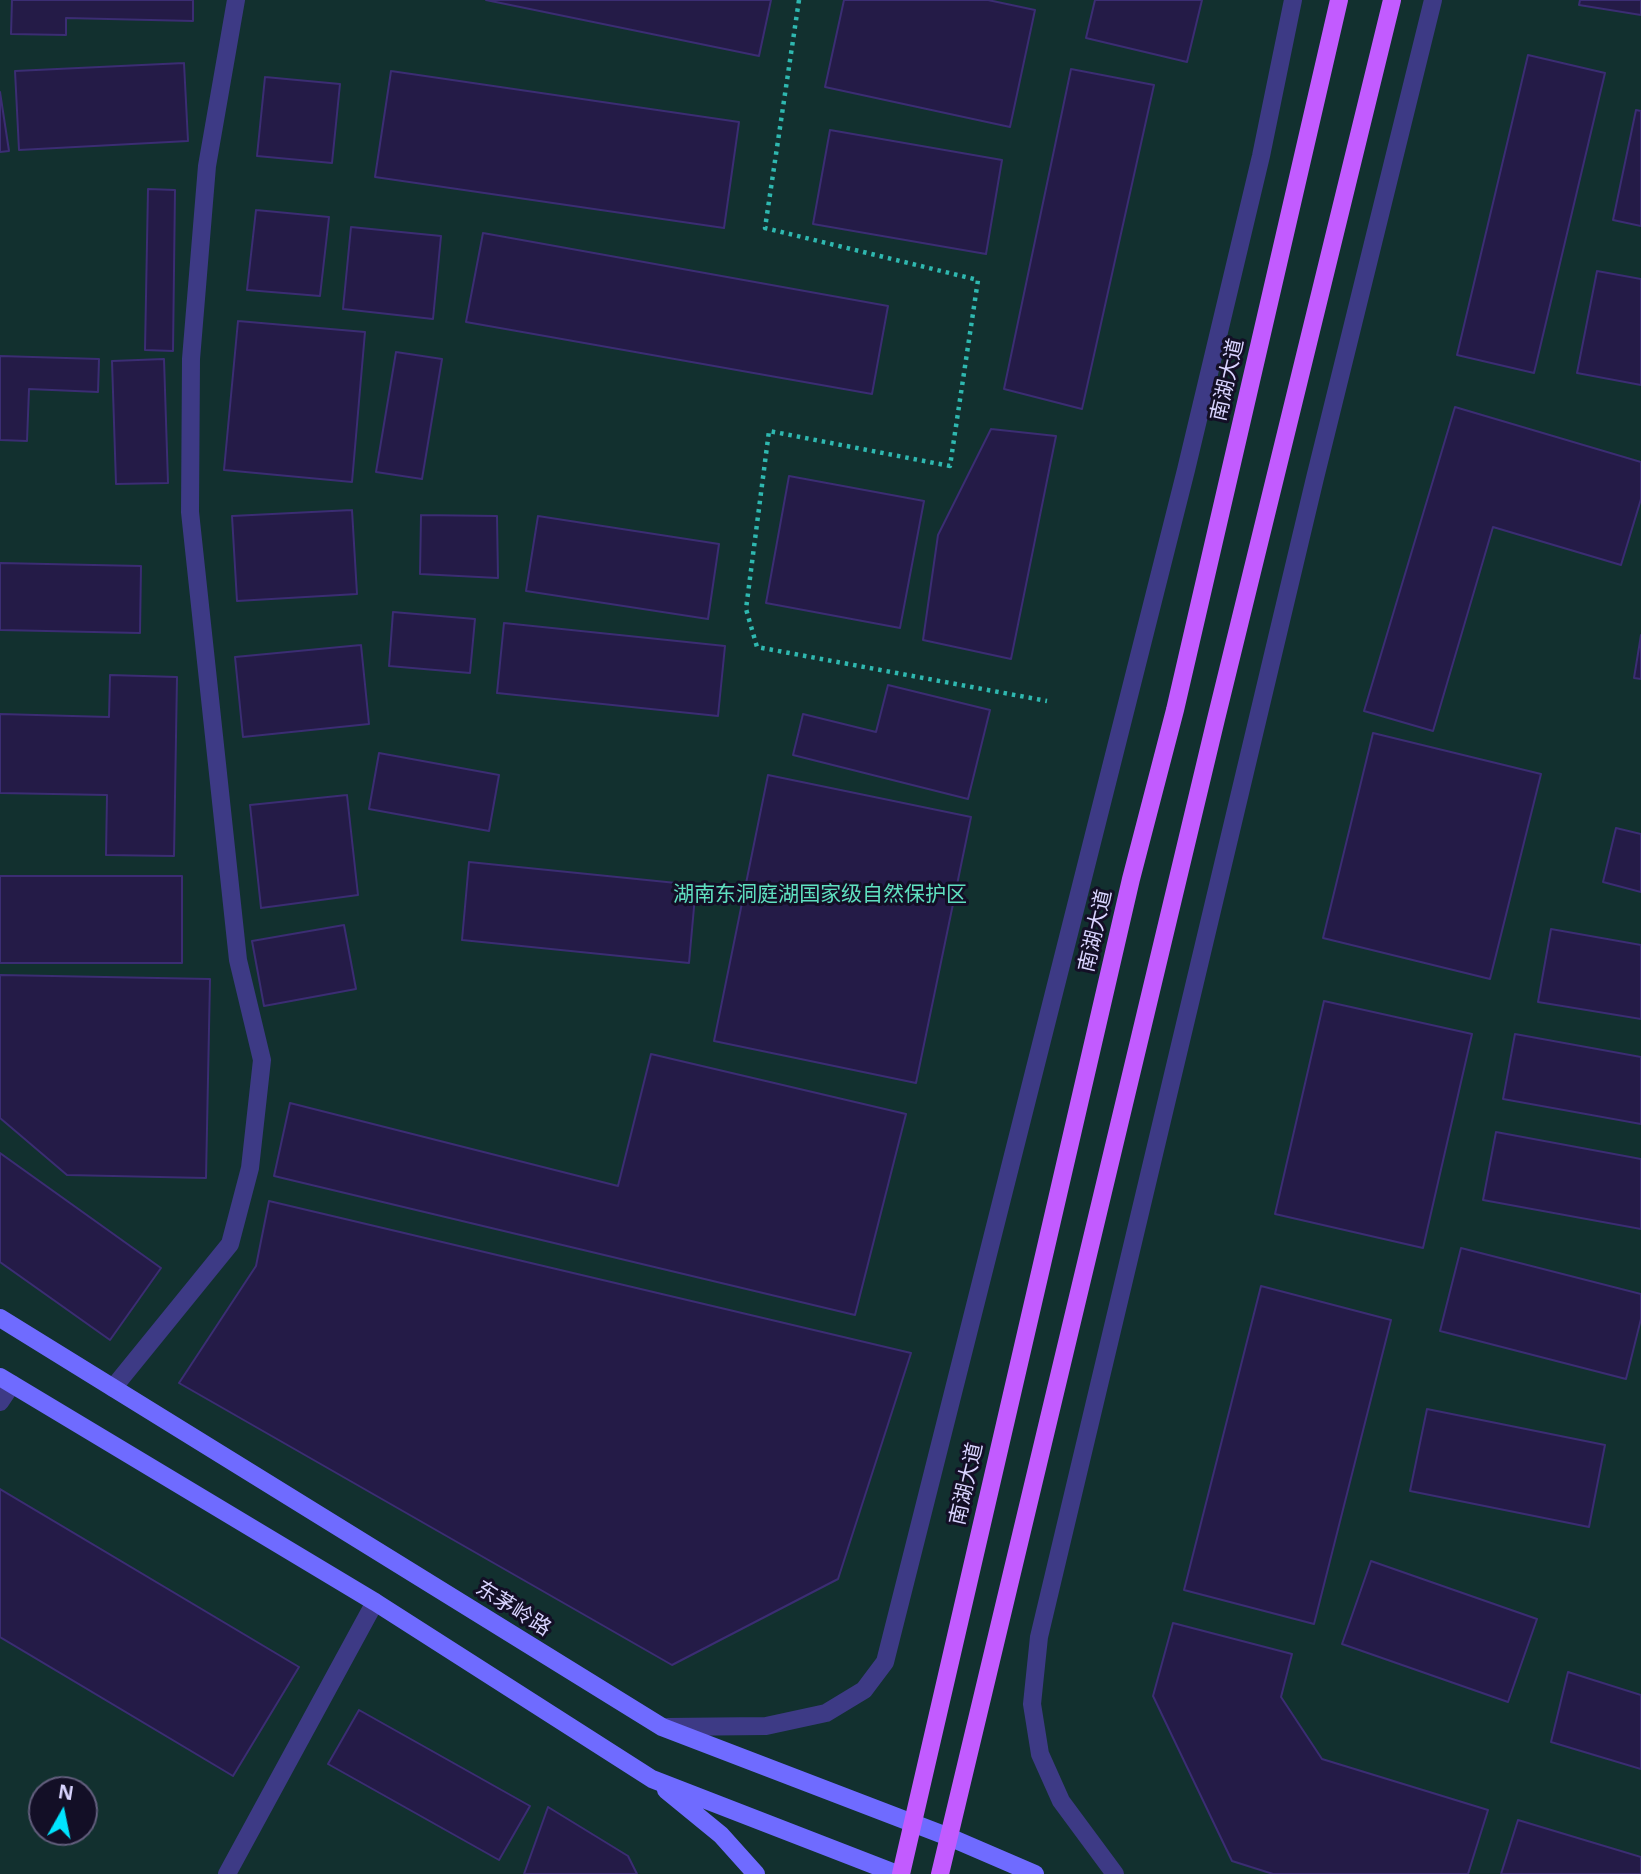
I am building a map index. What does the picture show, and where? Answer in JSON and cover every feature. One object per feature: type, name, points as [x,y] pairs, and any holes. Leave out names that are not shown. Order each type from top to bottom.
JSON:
[{"type":"main road","name":"南湖大道","points":[[899,1874],[1131,879],[1175,710],[1339,0]]},
{"type":"main road","points":[[940,1874],[1216,719],[1392,0]]},
{"type":"main road","name":"东茅岭路","points":[[0,1318],[662,1727],[949,1837],[1035,1874]]},
{"type":"main road","points":[[6,1381],[375,1602],[652,1779],[721,1835],[756,1874]]},
{"type":"main road","points":[[652,1779],[899,1874]]},
{"type":"street","points":[[113,1388],[230,1244],[250,1168],[262,1060],[238,960],[190,512],[191,359],[207,166],[236,0]]},
{"type":"street","points":[[662,1727],[766,1726],[826,1713],[864,1690],[885,1662],[1186,470],[1261,156],[1293,0]]},
{"type":"street","points":[[1115,1874],[1061,1801],[1040,1754],[1032,1704],[1038,1637],[1315,478],[1433,0]]},
{"type":"street","points":[[0,1402],[6,1381]]},
{"type":"street","points":[[227,1874],[375,1602]]},
{"type":"path","points":[[799,0],[765,228],[978,279],[950,466],[769,431],[746,609],[757,647],[1047,701]]},
{"type":"green space","name":"湖南东洞庭湖国家级自然保护区","points":[[0,0],[1641,0],[1641,1874],[0,1874]]},
{"type":"building","points":[[12,0],[193,0],[193,21],[66,18],[66,35],[11,34]]},
{"type":"building","points":[[486,0],[771,0],[759,56]]},
{"type":"building","points":[[844,0],[988,0],[1035,10],[1010,127],[825,87]]},
{"type":"building","points":[[1095,0],[1202,0],[1187,62],[1086,38]]},
{"type":"building","points":[[1580,0],[1641,0],[1641,15],[1579,5]]},
{"type":"building","points":[[1528,55],[1605,73],[1534,373],[1457,355]]},
{"type":"building","points":[[184,63],[188,141],[19,150],[15,71]]},
{"type":"building","points":[[1071,69],[1154,85],[1082,409],[1004,389]]},
{"type":"building","points":[[391,71],[739,122],[724,228],[375,177]]},
{"type":"building","points":[[265,77],[340,84],[332,163],[257,156]]},
{"type":"building","points":[[0,92],[9,151],[0,152]]},
{"type":"building","points":[[1636,110],[1641,111],[1641,226],[1613,220]]},
{"type":"building","points":[[830,130],[1002,160],[986,254],[813,224]]},
{"type":"building","points":[[148,189],[175,190],[173,351],[145,350]]},
{"type":"building","points":[[256,210],[329,217],[320,296],[247,290]]},
{"type":"building","points":[[351,227],[441,236],[433,319],[343,309]]},
{"type":"building","points":[[483,233],[888,306],[872,394],[466,322]]},
{"type":"building","points":[[1597,271],[1641,279],[1641,385],[1577,373]]},
{"type":"building","points":[[238,321],[365,332],[352,482],[224,470]]},
{"type":"building","points":[[396,352],[442,359],[422,479],[376,472]]},
{"type":"building","points":[[0,356],[99,359],[98,392],[29,389],[27,441],[0,440]]},
{"type":"building","points":[[164,359],[168,483],[116,484],[112,361]]},
{"type":"building","points":[[1455,407],[1641,462],[1641,499],[1621,565],[1493,527],[1433,731],[1364,711]]},
{"type":"building","points":[[991,429],[1056,436],[1011,659],[923,640],[938,535]]},
{"type":"building","points":[[789,476],[924,501],[900,628],[766,603]]},
{"type":"building","points":[[352,510],[357,594],[237,601],[232,516]]},
{"type":"building","points":[[421,515],[497,516],[498,578],[420,574]]},
{"type":"building","points":[[538,516],[719,544],[708,619],[526,591]]},
{"type":"building","points":[[0,563],[141,566],[140,633],[0,630]]},
{"type":"building","points":[[393,612],[475,619],[470,673],[389,666]]},
{"type":"building","points":[[504,623],[725,646],[718,716],[497,693]]},
{"type":"building","points":[[1641,635],[1641,679],[1634,678]]},
{"type":"building","points":[[361,645],[369,724],[243,737],[235,657]]},
{"type":"building","points":[[110,675],[177,677],[174,856],[106,855],[107,795],[0,793],[0,714],[109,717]]},
{"type":"building","points":[[888,685],[990,710],[968,799],[793,755],[803,714],[876,732]]},
{"type":"building","points":[[1373,733],[1541,774],[1490,979],[1323,938]]},
{"type":"building","points":[[379,753],[499,775],[489,831],[369,809]]},
{"type":"building","points":[[768,775],[971,817],[916,1083],[714,1041]]},
{"type":"building","points":[[347,795],[358,895],[261,908],[250,805]]},
{"type":"building","points":[[1616,828],[1641,834],[1641,892],[1603,882]]},
{"type":"building","points":[[469,862],[696,885],[689,963],[462,940]]},
{"type":"building","points":[[0,876],[182,876],[182,963],[0,963]]},
{"type":"building","points":[[344,925],[356,989],[264,1006],[252,941]]},
{"type":"building","points":[[1551,929],[1641,945],[1641,1019],[1538,1002]]},
{"type":"building","points":[[0,975],[210,979],[206,1178],[67,1175],[0,1118]]},
{"type":"building","points":[[1324,1001],[1472,1034],[1423,1248],[1275,1214]]},
{"type":"building","points":[[1515,1034],[1641,1057],[1641,1124],[1503,1099]]},
{"type":"building","points":[[651,1054],[906,1114],[855,1315],[274,1176],[290,1103],[618,1186]]},
{"type":"building","points":[[1496,1132],[1641,1159],[1641,1229],[1483,1200]]},
{"type":"building","points":[[0,1153],[161,1268],[110,1340],[0,1262]]},
{"type":"building","points":[[269,1201],[911,1353],[838,1579],[672,1665],[179,1383],[256,1266]]},
{"type":"building","points":[[1461,1248],[1641,1294],[1641,1319],[1626,1379],[1440,1331]]},
{"type":"building","points":[[1261,1286],[1391,1320],[1314,1624],[1184,1590]]},
{"type":"building","points":[[1427,1409],[1605,1445],[1589,1527],[1410,1491]]},
{"type":"building","points":[[0,1489],[299,1667],[233,1776],[0,1637]]},
{"type":"building","points":[[1371,1561],[1537,1619],[1508,1702],[1342,1644]]},
{"type":"building","points":[[1173,1623],[1292,1654],[1281,1697],[1322,1759],[1488,1810],[1468,1874],[1273,1874],[1232,1861],[1153,1696]]},
{"type":"building","points":[[1568,1672],[1641,1695],[1641,1769],[1551,1742]]},
{"type":"building","points":[[359,1710],[530,1806],[499,1860],[328,1764]]},
{"type":"building","points":[[548,1807],[628,1856],[637,1874],[524,1874]]},
{"type":"building","points":[[1518,1820],[1641,1857],[1641,1874],[1501,1874]]}]
